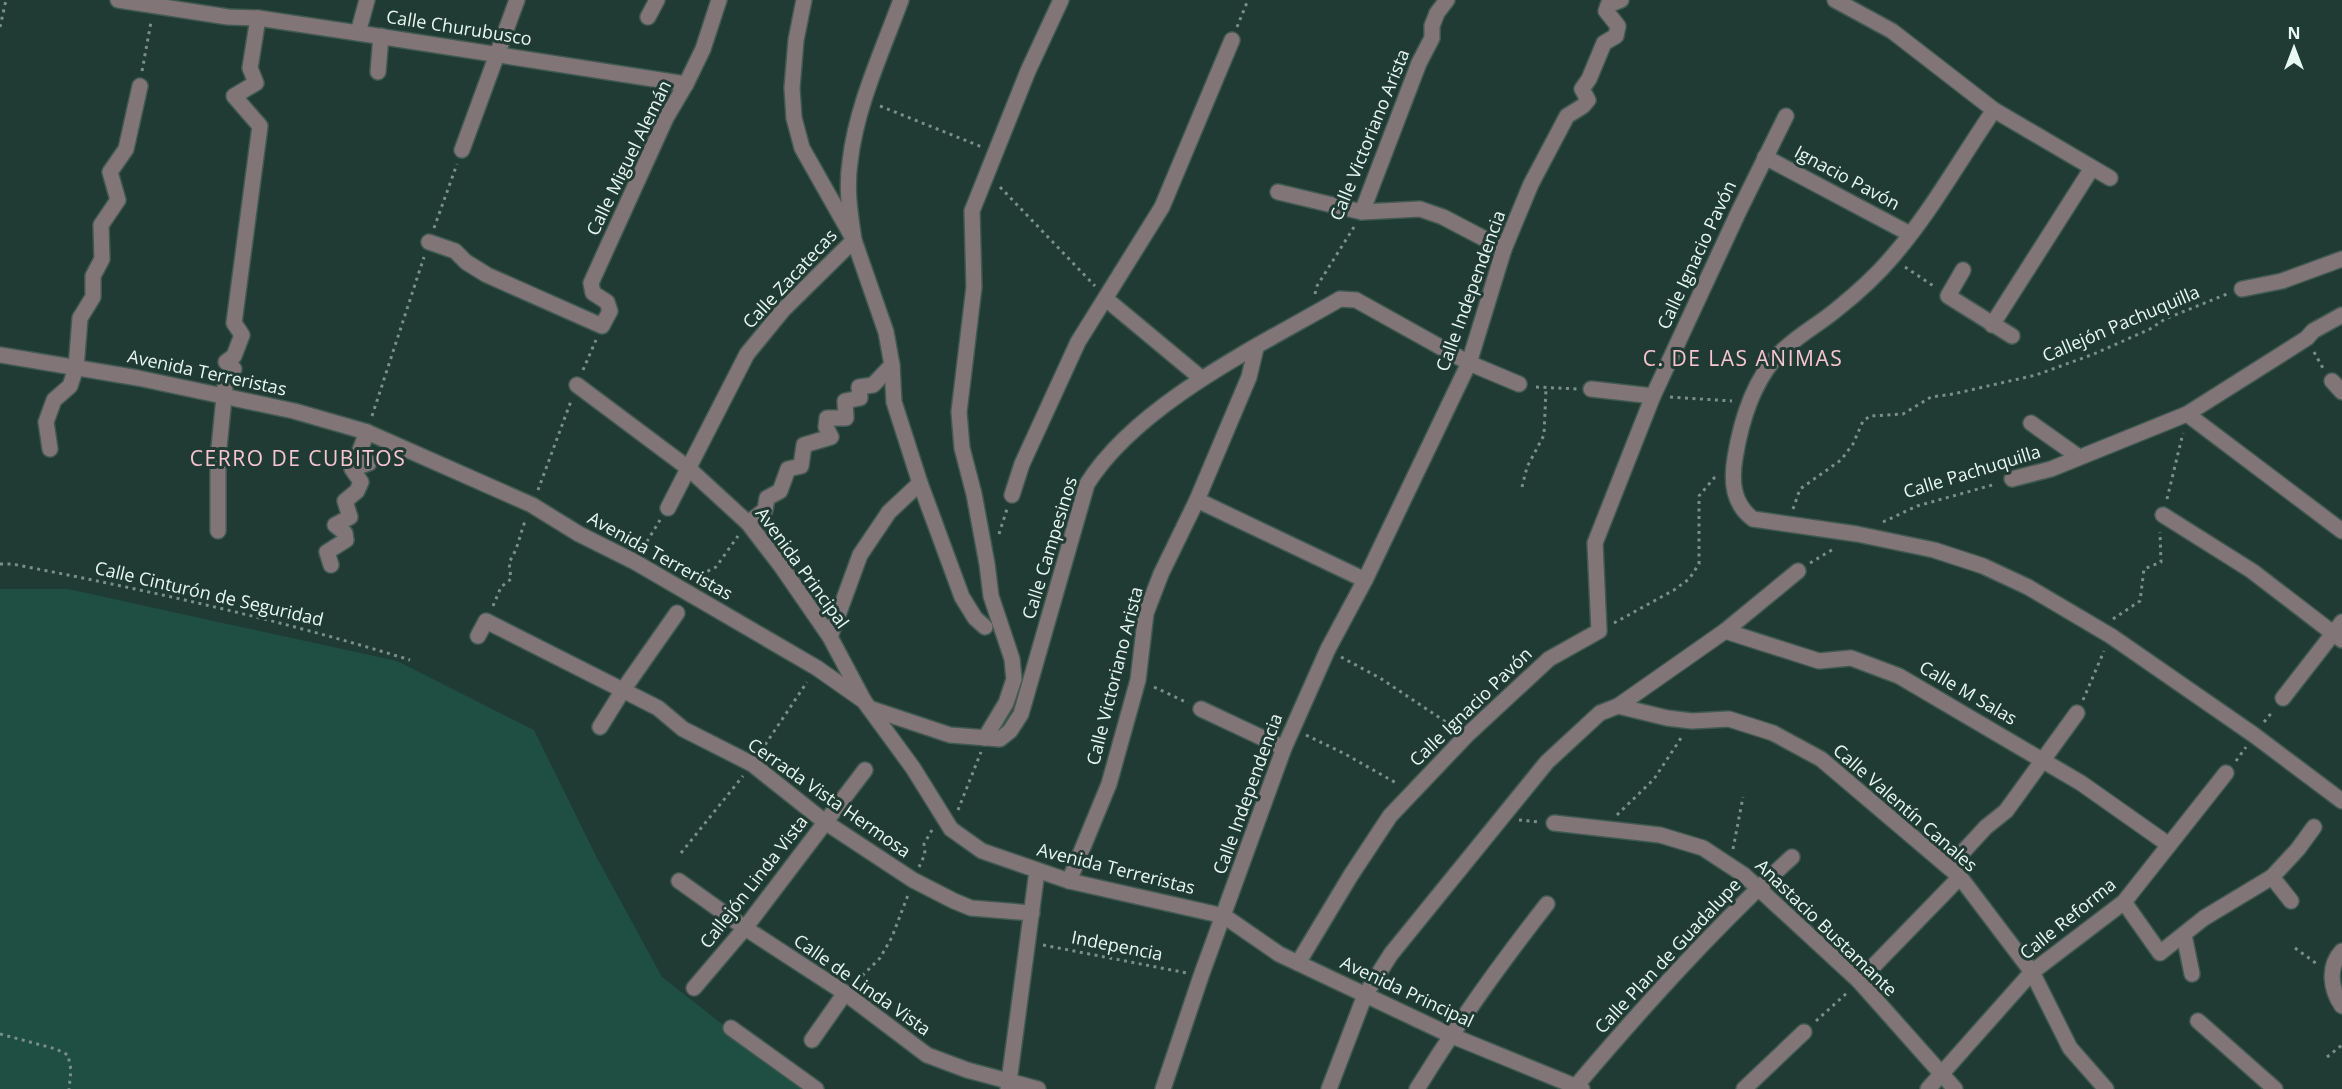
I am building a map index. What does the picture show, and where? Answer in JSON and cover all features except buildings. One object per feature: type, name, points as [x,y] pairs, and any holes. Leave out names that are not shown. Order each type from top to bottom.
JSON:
[{"type":"street","name":"Calle Churubusco","points":[[118,0],[228,17],[258,18],[381,36],[686,84]]},
{"type":"street","points":[[358,33],[367,0]]},
{"type":"street","points":[[462,150],[517,0]]},
{"type":"street","points":[[648,17],[657,0]]},
{"type":"street","name":"Calle Miguel Alemán","points":[[429,242],[455,251],[466,262],[486,275],[602,326],[609,311],[607,302],[593,293],[591,283],[666,118],[703,49],[719,0]]},
{"type":"street","points":[[804,0],[793,63],[792,88],[794,118],[802,148],[854,240],[879,306],[892,365],[894,402],[920,483],[962,597],[975,618],[985,627]]},
{"type":"street","name":"Calle Zacatecas","points":[[668,508],[747,354],[783,310],[854,240],[848,201],[850,162],[864,100],[901,0]]},
{"type":"street","points":[[985,738],[1006,704],[1014,679],[1008,642],[991,596],[974,494],[962,448],[959,412],[974,287],[972,211],[1028,71],[1061,0]]},
{"type":"street","name":"Calle Victoriano Arista","points":[[1362,212],[1419,63],[1432,38],[1432,26],[1437,13],[1447,0]]},
{"type":"street","name":"Calle Independencia","points":[[1163,1089],[1201,976],[1284,748],[1328,650],[1365,580],[1469,363],[1504,249],[1531,184],[1567,116],[1588,100],[1582,89],[1604,43],[1616,36],[1618,26],[1606,11],[1608,5],[1621,0]]},
{"type":"street","points":[[1835,0],[1892,31],[1994,110],[2110,178]]},
{"type":"street","points":[[218,531],[218,458],[226,377],[234,369],[226,362],[234,356],[242,335],[234,323],[260,126],[234,96],[256,83],[250,68],[258,18]]},
{"type":"street","points":[[378,72],[381,36]]},
{"type":"street","points":[[1012,495],[1022,464],[1078,342],[1162,207],[1232,40]]},
{"type":"street","points":[[50,449],[46,422],[54,400],[70,386],[76,368],[80,318],[93,297],[93,276],[102,259],[101,225],[117,200],[110,172],[126,149],[140,86]]},
{"type":"street","points":[[1994,110],[1892,258],[1838,309],[1779,354],[1748,402],[1740,429],[1732,473],[1735,498],[1745,513],[1754,519],[1857,534],[1934,549],[1983,566],[2028,587],[2111,636],[2254,735],[2342,801]]},
{"type":"street","name":"Calle Ignacio Pavón","points":[[1298,963],[1390,816],[1466,736],[1549,659],[1599,631],[1595,543],[1653,396],[1786,117]]},
{"type":"street","name":"Ignacio Pavón","points":[[1765,157],[1910,234]]},
{"type":"street","points":[[1992,325],[2092,168]]},
{"type":"street","points":[[1278,192],[1362,212],[1420,209],[1443,217],[1504,249]]},
{"type":"street","points":[[2242,288],[2282,281],[2342,259]]},
{"type":"street","points":[[1963,270],[1948,296],[2012,336]]},
{"type":"street","points":[[1106,299],[1201,378]]},
{"type":"street","name":"Calle Campesinos","points":[[866,704],[950,735],[1000,739],[1010,731],[1021,714],[1088,484],[1100,464],[1145,421],[1201,378],[1340,300],[1356,300],[1469,363],[1519,384]]},
{"type":"street","name":"Calle Pachuquilla","points":[[2012,479],[2051,469],[2187,414],[2307,338],[2313,331],[2342,315]]},
{"type":"street","name":"Calle Victoriano Arista","points":[[1069,880],[1109,784],[1138,680],[1146,613],[1161,574],[1197,500],[1249,377],[1256,348]]},
{"type":"street","name":"Avenida Terreristas","points":[[0,355],[225,395],[294,411],[367,432],[532,505],[579,534],[635,562],[817,668],[866,704],[914,768],[948,824],[982,851],[1069,880],[1224,916]]},
{"type":"street","points":[[748,523],[765,510],[767,498],[780,491],[788,470],[801,466],[804,445],[831,437],[825,427],[828,418],[846,418],[844,401],[860,398],[859,387],[873,385],[892,365]]},
{"type":"street","name":"Avenida Principal","points":[[577,385],[688,468],[748,523],[830,637],[866,704]]},
{"type":"street","points":[[1591,389],[1653,396]]},
{"type":"street","points":[[2187,414],[2249,458],[2342,531]]},
{"type":"street","points":[[2031,423],[2079,457]]},
{"type":"street","points":[[331,565],[327,552],[346,540],[345,533],[335,525],[350,517],[345,501],[357,491],[361,483],[352,469],[369,463],[359,453],[367,432]]},
{"type":"street","points":[[830,637],[860,555],[889,512],[920,483]]},
{"type":"street","points":[[1197,500],[1365,580]]},
{"type":"street","points":[[2162,521],[2252,571],[2339,632],[2283,698]]},
{"type":"street","points":[[1329,1089],[1365,995],[1391,954],[1547,762],[1600,713],[1618,706],[1725,631],[1798,571]]},
{"type":"street","points":[[600,727],[677,613]]},
{"type":"street","points":[[478,636],[486,621]]},
{"type":"street","name":"Cerrada Vista Hermosa","points":[[486,621],[658,708],[683,729],[752,764],[825,822],[913,880],[971,908],[1032,913]]},
{"type":"street","name":"Calle M Salas","points":[[1725,631],[1819,661],[1851,658],[1899,676],[2043,759],[2169,845]]},
{"type":"street","name":"Calle Valentín Canales","points":[[1618,706],[1667,718],[1692,721],[1729,719],[1773,733],[1821,759],[1954,872],[2032,972],[2070,1047],[2105,1089]]},
{"type":"street","points":[[1201,709],[1284,748]]},
{"type":"street","points":[[1859,981],[1954,872],[1986,826],[2006,811],[2077,713]]},
{"type":"street","name":"Callejón Linda Vista","points":[[694,988],[745,928],[865,770]]},
{"type":"street","name":"Calle Reforma","points":[[1928,1089],[2032,972],[2124,902],[2226,773]]},
{"type":"street","name":"Anastacio Bustamante","points":[[1554,823],[1660,835],[1703,848],[1758,888],[1859,981],[1956,1089]]},
{"type":"street","points":[[2124,902],[2160,953],[2204,918],[2272,877],[2298,849],[2314,827]]},
{"type":"street","name":"Calle Plan de Guadalupe","points":[[1579,1088],[1667,980],[1792,857]]},
{"type":"street","points":[[1008,1085],[1037,871]]},
{"type":"street","points":[[2272,877],[2291,901]]},
{"type":"street","name":"Calle de Linda Vista","points":[[679,881],[745,928],[845,993],[927,1055],[1008,1085],[1038,1089]]},
{"type":"street","points":[[1417,1089],[1450,1035],[1499,964],[1547,904]]},
{"type":"street","name":"Avenida Principal","points":[[1224,916],[1279,954],[1552,1084],[1579,1088]]},
{"type":"street","points":[[2184,935],[2192,974]]},
{"type":"street","points":[[2342,951],[2333,968],[2332,976],[2334,994],[2342,1006]]},
{"type":"street","points":[[812,1040],[845,993]]},
{"type":"street","points":[[2198,1020],[2274,1089]]},
{"type":"street","points":[[731,1028],[816,1089]]},
{"type":"street","points":[[1744,1089],[1804,1032]]},
{"type":"path","points":[[0,27],[6,0]]},
{"type":"path","points":[[1232,40],[1248,0]]},
{"type":"path","points":[[140,86],[154,5]]},
{"type":"path","points":[[864,100],[997,153]]},
{"type":"path","points":[[987,174],[1106,299]]},
{"type":"path","name":"Calle Victoriano Arista","points":[[1308,318],[1317,286],[1362,212]]},
{"type":"path","points":[[1892,258],[1948,296]]},
{"type":"path","name":"Callejón Pachuquilla","points":[[1788,525],[1800,489],[1841,460],[1853,444],[1863,421],[1870,416],[1902,414],[1930,397],[2036,375],[2094,354],[2150,329],[2165,319],[2242,288]]},
{"type":"path","points":[[2307,338],[2337,387]]},
{"type":"path","points":[[367,432],[396,343]]},
{"type":"path","points":[[1519,384],[1546,389],[1591,389]]},
{"type":"path","points":[[1522,487],[1527,467],[1544,435],[1546,389]]},
{"type":"path","points":[[1653,396],[1748,402]]},
{"type":"path","points":[[2077,713],[2111,636],[2112,620],[2140,601],[2144,569],[2161,562],[2162,521],[2187,414]]},
{"type":"path","points":[[486,621],[501,587],[511,579],[509,562],[516,553],[519,536],[548,467]]},
{"type":"path","points":[[1599,631],[1674,590],[1689,579],[1699,564],[1699,496],[1714,478],[1732,473]]},
{"type":"path","name":"Calle Pachuquilla","points":[[1798,571],[1857,534],[1917,506],[2012,479]]},
{"type":"path","points":[[987,564],[1012,495]]},
{"type":"path","points":[[635,562],[668,508]]},
{"type":"path","points":[[688,593],[702,574],[716,567],[748,523]]},
{"type":"path","name":"Calle Cinturón de Seguridad","points":[[0,564],[12,564],[199,602],[284,622],[410,660]]},
{"type":"path","points":[[1328,650],[1380,678],[1466,736]]},
{"type":"path","points":[[681,853],[752,764],[817,668]]},
{"type":"path","points":[[1138,680],[1201,709]]},
{"type":"path","points":[[1606,828],[1632,798],[1654,779],[1692,721]]},
{"type":"path","points":[[1292,729],[1345,754],[1413,792]]},
{"type":"path","points":[[845,993],[880,958],[892,937],[925,854],[924,844],[932,829],[948,824],[985,738]]},
{"type":"path","points":[[1729,866],[1743,798]]},
{"type":"path","points":[[1503,819],[1554,823]]},
{"type":"path","name":"Indepencia","points":[[1028,942],[1201,976]]},
{"type":"path","points":[[2295,948],[2332,976]]},
{"type":"path","points":[[1804,1032],[1859,981]]},
{"type":"path","points":[[0,1034],[56,1049],[69,1055],[71,1070],[69,1089]]},
{"type":"path","points":[[2327,1057],[2342,1045]]},
{"type":"green space","points":[[0,589],[68,589],[397,661],[534,730],[596,856],[662,977],[805,1089],[0,1089]]},
{"type":"district","name":"C. DE LAS ANIMAS","points":[[1743,359]]},
{"type":"district","name":"CERRO DE CUBITOS","points":[[298,459]]}]
